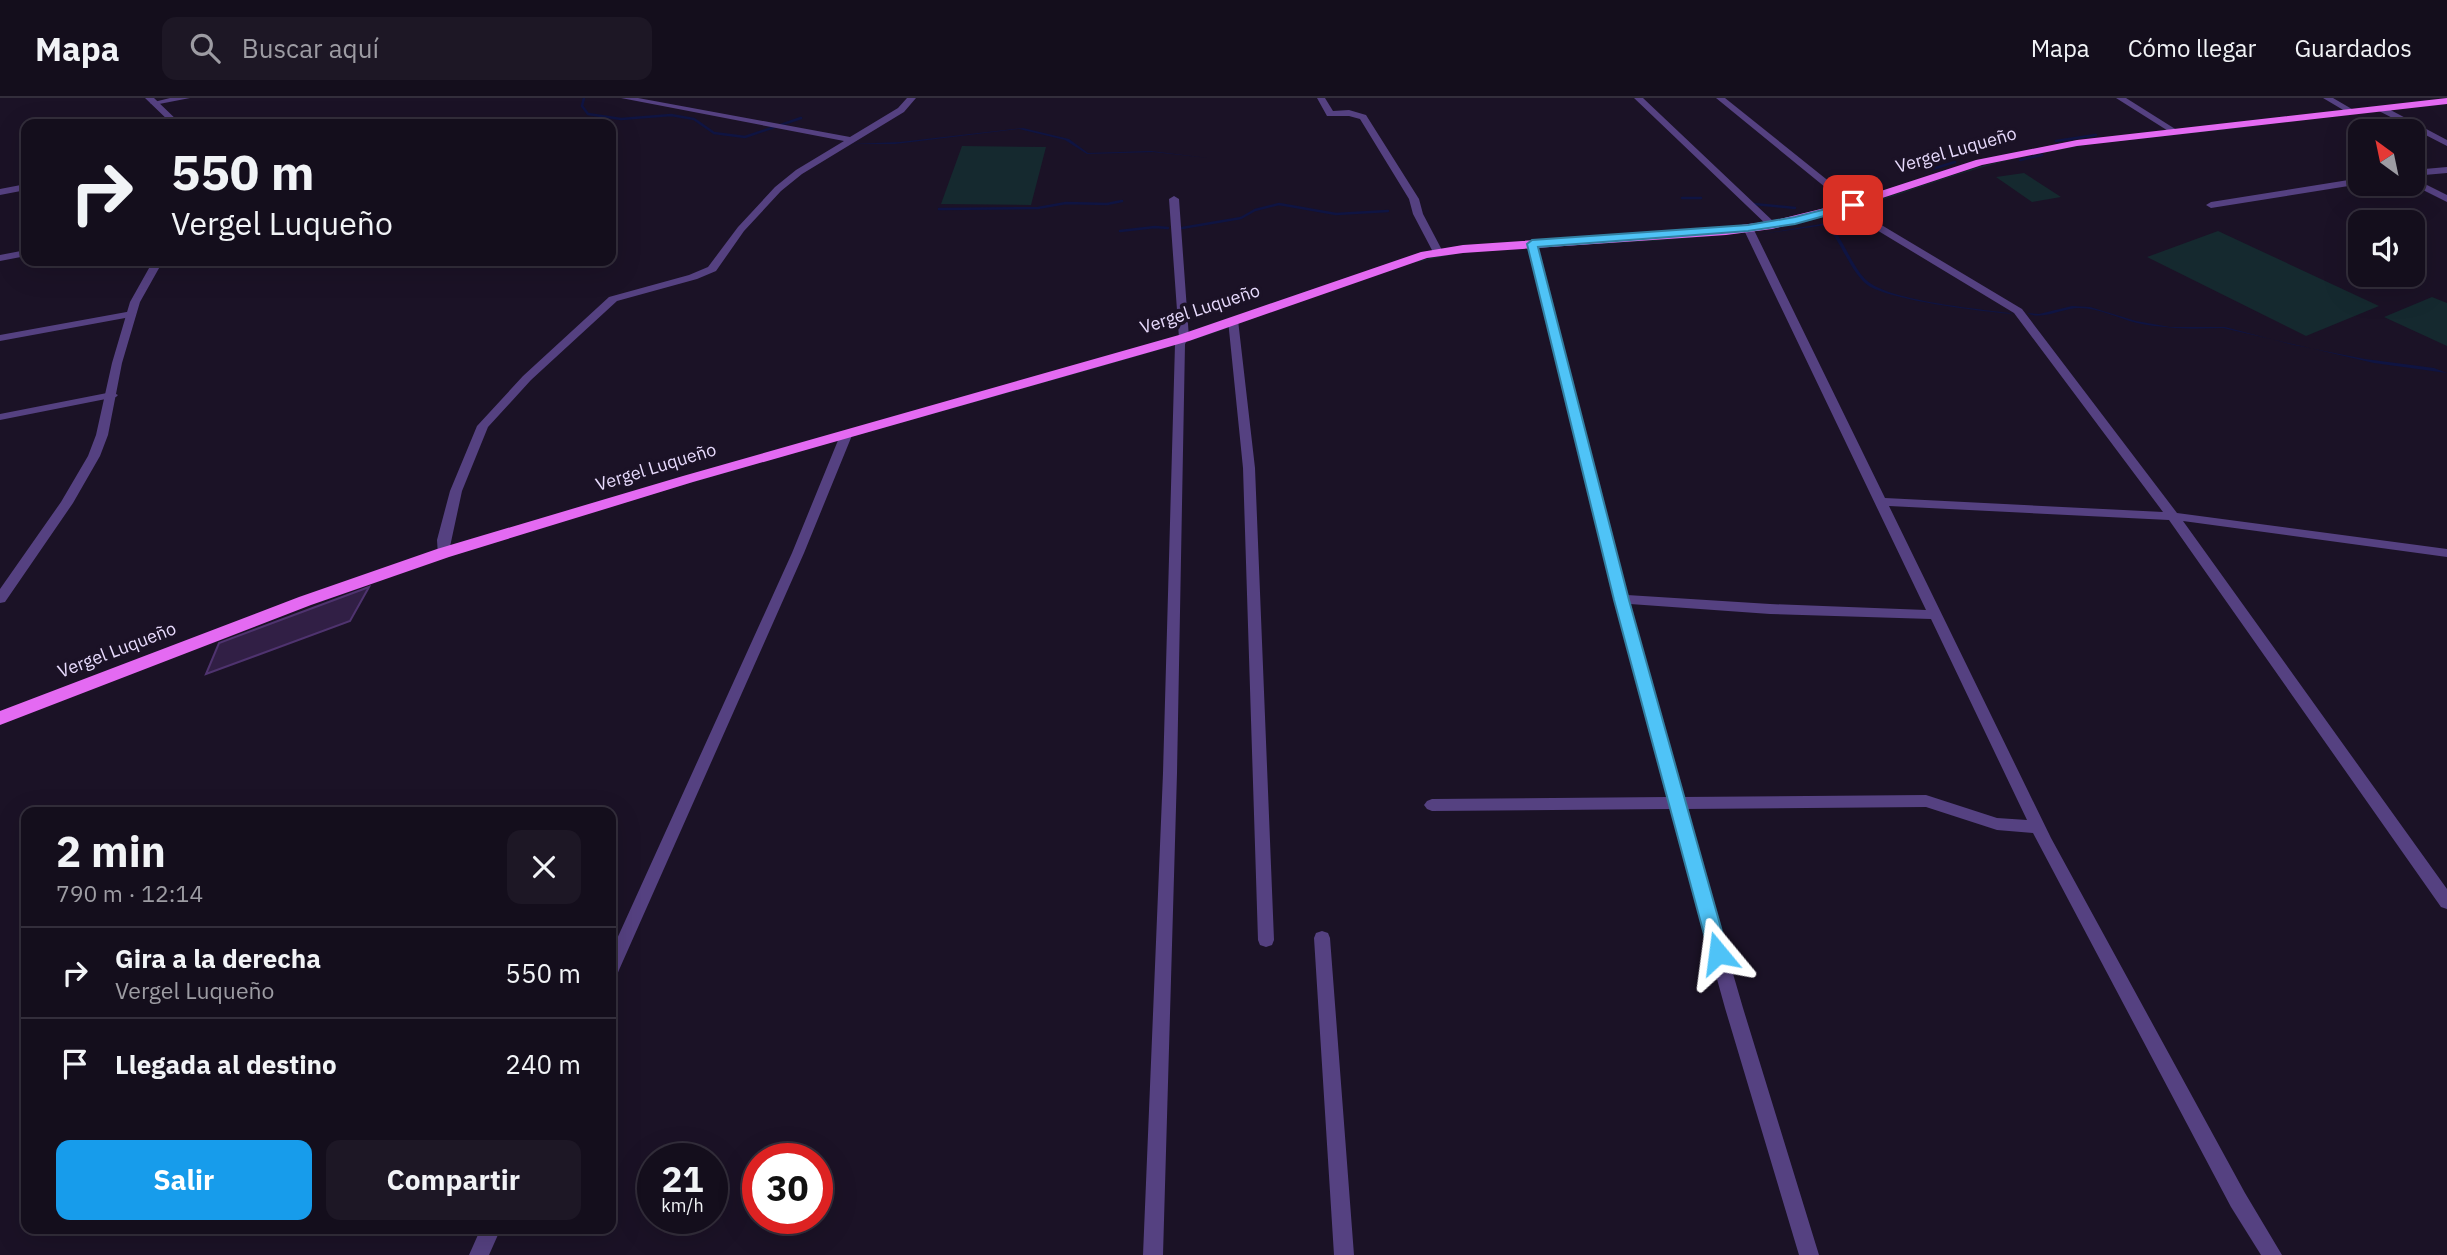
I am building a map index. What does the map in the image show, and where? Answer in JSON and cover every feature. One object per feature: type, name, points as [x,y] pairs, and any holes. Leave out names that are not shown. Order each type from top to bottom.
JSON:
[{"type":"main road","name":"Vergel Luqueño","points":[[0,718],[292,605],[443,553],[847,433],[1184,338],[1410,259],[1438,253],[1532,244],[1772,225],[1849,206],[1948,172],[2027,151],[2171,129],[2447,101]]},
{"type":"street","points":[[151,100],[186,98]]},
{"type":"street","points":[[625,98],[851,140]]},
{"type":"street","points":[[443,553],[443,540],[470,453],[483,426],[503,402],[613,299],[693,277],[712,269],[741,229],[778,189],[799,172],[901,110],[912,98]]},
{"type":"street","points":[[1321,98],[1330,114],[1349,113],[1363,117],[1415,199],[1418,214],[1438,253]]},
{"type":"street","points":[[1638,98],[1772,225]]},
{"type":"street","points":[[1720,98],[1849,206],[2018,311],[2173,516],[2447,902]]},
{"type":"street","points":[[2120,98],[2171,129]]},
{"type":"street","points":[[2327,98],[2353,111]]},
{"type":"street","points":[[151,100],[172,119]]},
{"type":"street","points":[[2380,108],[2447,143]]},
{"type":"street","points":[[2426,172],[2447,170]]},
{"type":"street","points":[[2211,205],[2348,183]]},
{"type":"street","points":[[0,192],[21,188]]},
{"type":"street","points":[[2426,188],[2447,199]]},
{"type":"street","points":[[1153,1255],[1170,773],[1180,344],[1184,338],[1174,199]]},
{"type":"street","points":[[1748,228],[2038,827],[2238,1200],[2272,1255]]},
{"type":"street","points":[[1532,244],[1621,600],[1676,803],[1809,1255]]},
{"type":"street","points":[[0,258],[21,254]]},
{"type":"street","points":[[0,599],[67,503],[94,456],[132,314],[142,286],[155,266]]},
{"type":"street","points":[[0,338],[132,314]]},
{"type":"street","points":[[1233,320],[1249,468],[1266,940]]},
{"type":"street","points":[[0,417],[112,395]]},
{"type":"street","points":[[616,959],[798,553],[847,433]]},
{"type":"street","points":[[1881,502],[2173,516],[2447,553]]},
{"type":"street","points":[[1621,600],[1936,615]]},
{"type":"street","points":[[1432,806],[1926,801],[1997,824],[2038,827]]},
{"type":"street","points":[[1322,938],[1344,1255]]},
{"type":"street","points":[[479,1255],[488,1234]]},
{"type":"shaded area","points":[[2332,118],[2102,143],[2175,134]]},
{"type":"shaded area","points":[[1023,128],[1069,139],[1088,153],[1151,151],[1208,158],[1153,152],[1087,154],[1065,140],[1019,129],[895,144],[851,144],[900,142]]},
{"type":"shaded area","points":[[2094,144],[1989,165],[1844,212],[1754,231],[1690,238],[1501,249],[1757,230],[1844,211],[1978,167],[2041,152]]},
{"type":"shaded area","points":[[962,146],[1046,147],[1031,205],[941,204]]},
{"type":"shaded area","points":[[2024,173],[2061,197],[2032,202],[1996,177]]},
{"type":"shaded area","points":[[1851,214],[1830,224],[1860,273],[1875,286],[1925,301],[2013,314],[1912,300],[1875,289],[1859,277],[1826,225],[1761,234],[1821,224]]},
{"type":"shaded area","points":[[2218,231],[2379,306],[2306,336],[2147,257]]},
{"type":"shaded area","points":[[1460,253],[1409,264],[1435,257]]},
{"type":"shaded area","points":[[1385,270],[1293,303],[1358,279]]},
{"type":"shaded area","points":[[2432,297],[2447,303],[2447,346],[2384,317]]},
{"type":"shaded area","points":[[1293,303],[1201,337],[1169,347],[524,533],[323,599],[168,658],[275,615],[433,560],[724,472],[1178,344]]},
{"type":"shaded area","points":[[2072,306],[2090,307],[2136,321],[2170,327],[2225,327],[2275,340],[2223,328],[2180,328],[2148,325],[2087,308],[2039,316],[2027,313],[2039,314]]},
{"type":"shaded area","points":[[2310,348],[2365,359],[2434,368],[2447,373],[2374,363]]},
{"type":"shaded area","points":[[168,658],[0,724],[107,681]]},
{"type":"building","points":[[369,587],[350,621],[206,674],[219,643]]},
{"type":"waterway","points":[[584,98],[582,106],[588,114],[621,119],[671,115],[694,119],[714,133],[745,137],[801,118]]},
{"type":"waterway","points":[[2056,141],[2096,135]]},
{"type":"waterway","points":[[2020,160],[2042,155]]},
{"type":"waterway","points":[[1926,171],[1955,162]]},
{"type":"waterway","points":[[1682,198],[1701,198]]},
{"type":"waterway","points":[[939,209],[1038,208],[1066,203],[1107,204],[1122,201]]},
{"type":"waterway","points":[[1182,228],[1241,218],[1255,210],[1279,204],[1336,214],[1388,211]]},
{"type":"waterway","points":[[1754,204],[1795,208]]},
{"type":"waterway","points":[[1120,231],[1168,228]]},
{"type":"route","points":[[1718,953],[1621,600],[1532,244],[1748,228],[1818,215],[1853,205]]}]
